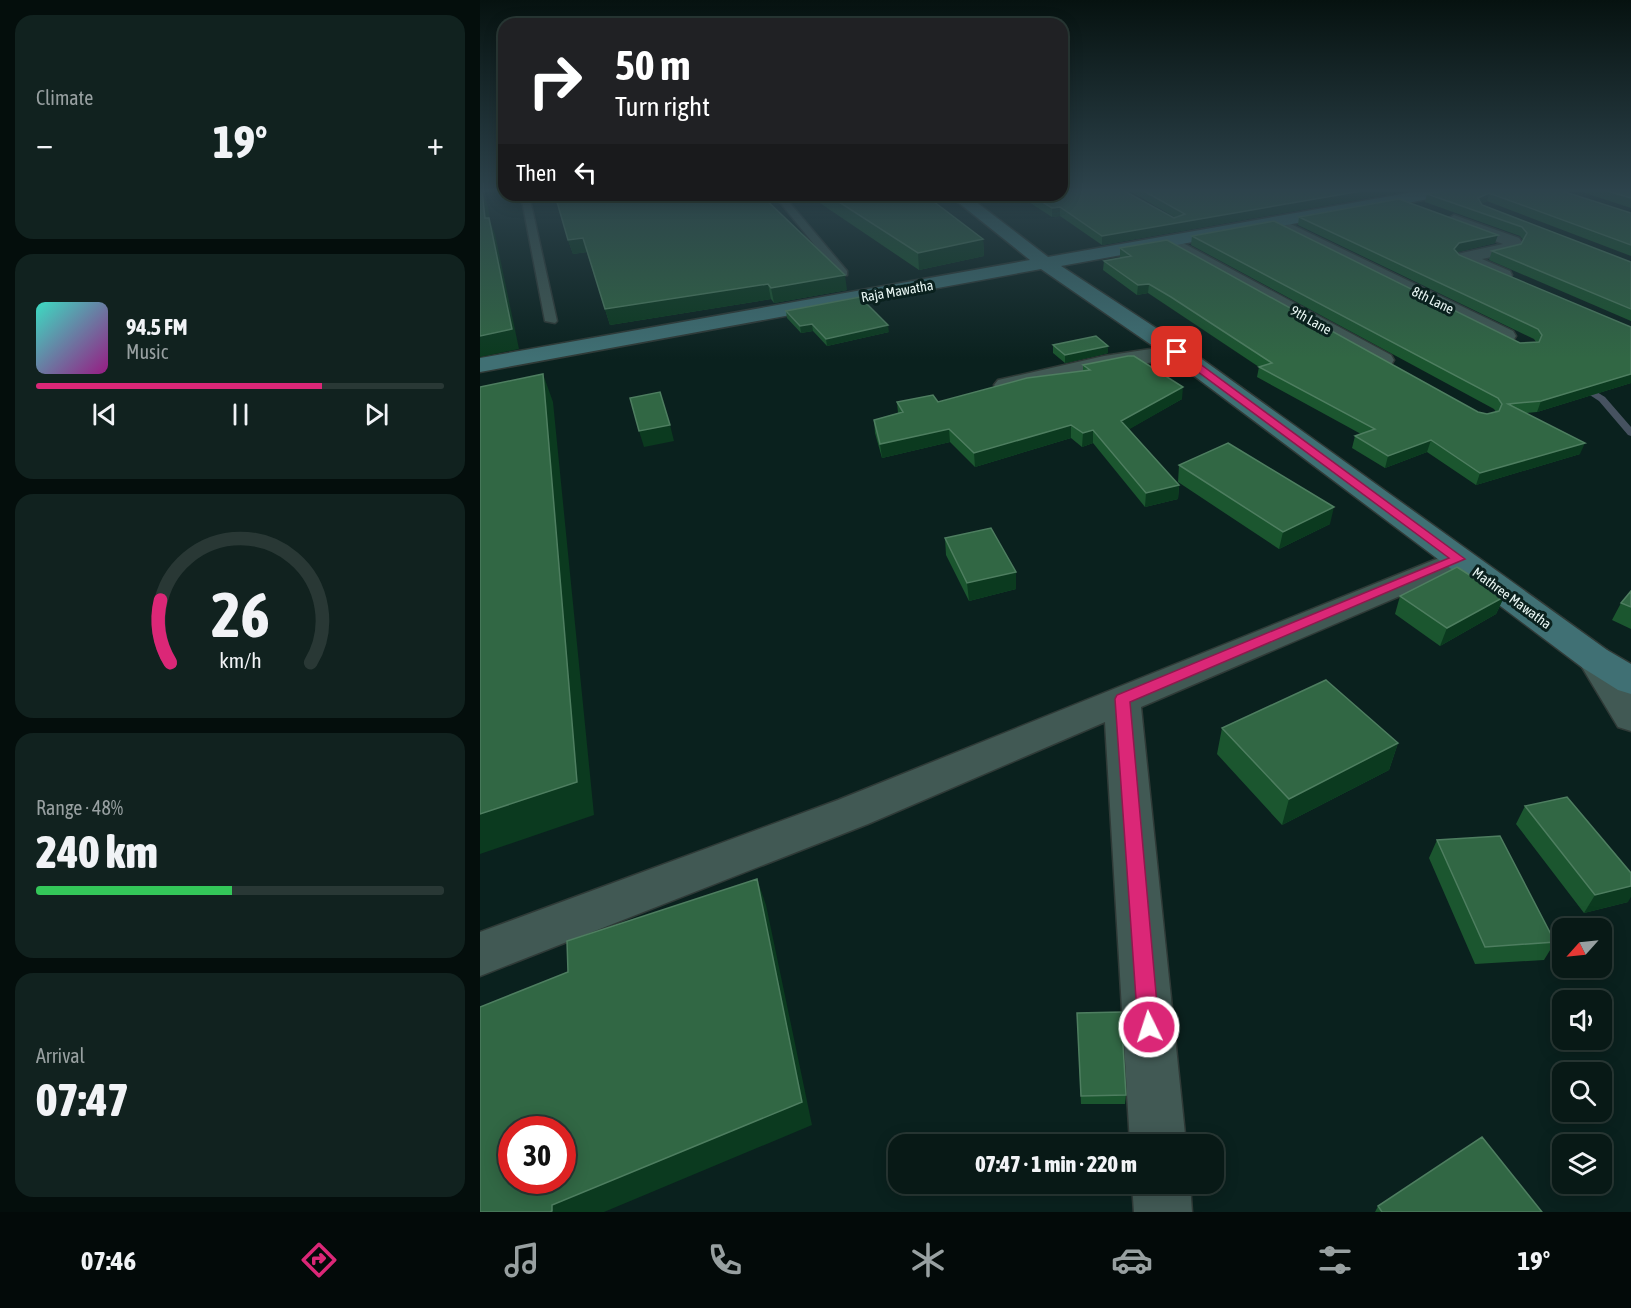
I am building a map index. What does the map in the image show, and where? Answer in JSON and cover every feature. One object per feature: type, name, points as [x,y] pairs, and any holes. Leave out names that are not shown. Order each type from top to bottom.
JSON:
[{"type":"street","name":"Mathree Mawatha","points":[[1022,246],[1177,352],[1595,658],[1631,681]]},
{"type":"street","name":"Raja Mawatha","points":[[480,365],[1141,246]]},
{"type":"street","name":"9th Lane","points":[[1180,246],[1400,369]]},
{"type":"street","name":"8th Lane","points":[[1323,246],[1525,346]]},
{"type":"street","points":[[1511,246],[1510,248],[1463,258],[1522,283]]},
{"type":"street","points":[[981,392],[1104,363],[1177,352]]},
{"type":"street","points":[[480,954],[853,812],[1459,559]]},
{"type":"street","points":[[1595,658],[1631,717]]},
{"type":"street","points":[[1122,699],[1157,1134]]},
{"type":"street","points":[[1162,1194],[1163,1212]]},
{"type":"lane","points":[[535,246],[551,321]]},
{"type":"lane","points":[[820,246],[843,273]]},
{"type":"building","points":[[480,246],[495,246],[512,329],[480,336]]},
{"type":"building","points":[[585,246],[814,246],[845,275],[771,288],[768,284],[605,309]]},
{"type":"building","points":[[906,246],[953,246],[918,253]]},
{"type":"building","points":[[1134,246],[1177,246],[1478,412],[1487,414],[1499,411],[1502,404],[1498,398],[1210,246],[1324,246],[1520,343],[1539,342],[1542,335],[1538,329],[1360,246],[1457,246],[1454,249],[1459,255],[1631,327],[1631,374],[1541,401],[1508,404],[1585,443],[1480,473],[1431,440],[1388,456],[1355,436],[1375,429],[1259,367],[1272,363],[1171,297],[1149,284],[1138,285],[1104,261],[1131,256],[1120,248]]},
{"type":"building","points":[[1515,246],[1588,246],[1631,262],[1631,309],[1492,251]]},
{"type":"building","points":[[860,297],[888,325],[826,339],[812,324],[800,326],[786,311]]},
{"type":"building","points":[[1096,336],[1108,346],[1065,355],[1053,345]]},
{"type":"building","points":[[1134,356],[1183,387],[1121,421],[1179,485],[1146,493],[1093,430],[1083,433],[1071,425],[974,453],[949,429],[880,444],[874,420],[903,412],[897,402],[933,395],[938,402],[1027,378],[1090,370],[1083,365]]},
{"type":"building","points":[[543,374],[577,782],[480,814],[480,387]]},
{"type":"building","points":[[660,392],[670,425],[639,431],[630,398]]},
{"type":"building","points":[[1228,443],[1334,507],[1283,532],[1179,465]]},
{"type":"building","points":[[991,528],[1016,572],[967,583],[945,538]]},
{"type":"building","points":[[1457,567],[1504,597],[1447,628],[1400,596]]},
{"type":"building","points":[[1631,591],[1631,607],[1621,603]]},
{"type":"building","points":[[1326,680],[1398,743],[1289,799],[1222,728]]},
{"type":"building","points":[[1567,797],[1631,873],[1631,886],[1595,895],[1525,806]]},
{"type":"building","points":[[1500,836],[1552,936],[1552,942],[1485,947],[1437,840]]},
{"type":"building","points":[[757,879],[802,1102],[552,1205],[550,1212],[480,1212],[480,1007],[568,972],[567,941]]},
{"type":"building","points":[[1121,1012],[1126,1095],[1081,1096],[1077,1013]]},
{"type":"building","points":[[1482,1137],[1542,1212],[1382,1212],[1378,1206]]},
{"type":"waterway","points":[[1582,386],[1602,399],[1631,433]]},
{"type":"route","points":[[1149,1027],[1122,699],[1459,559],[1177,352]]}]
